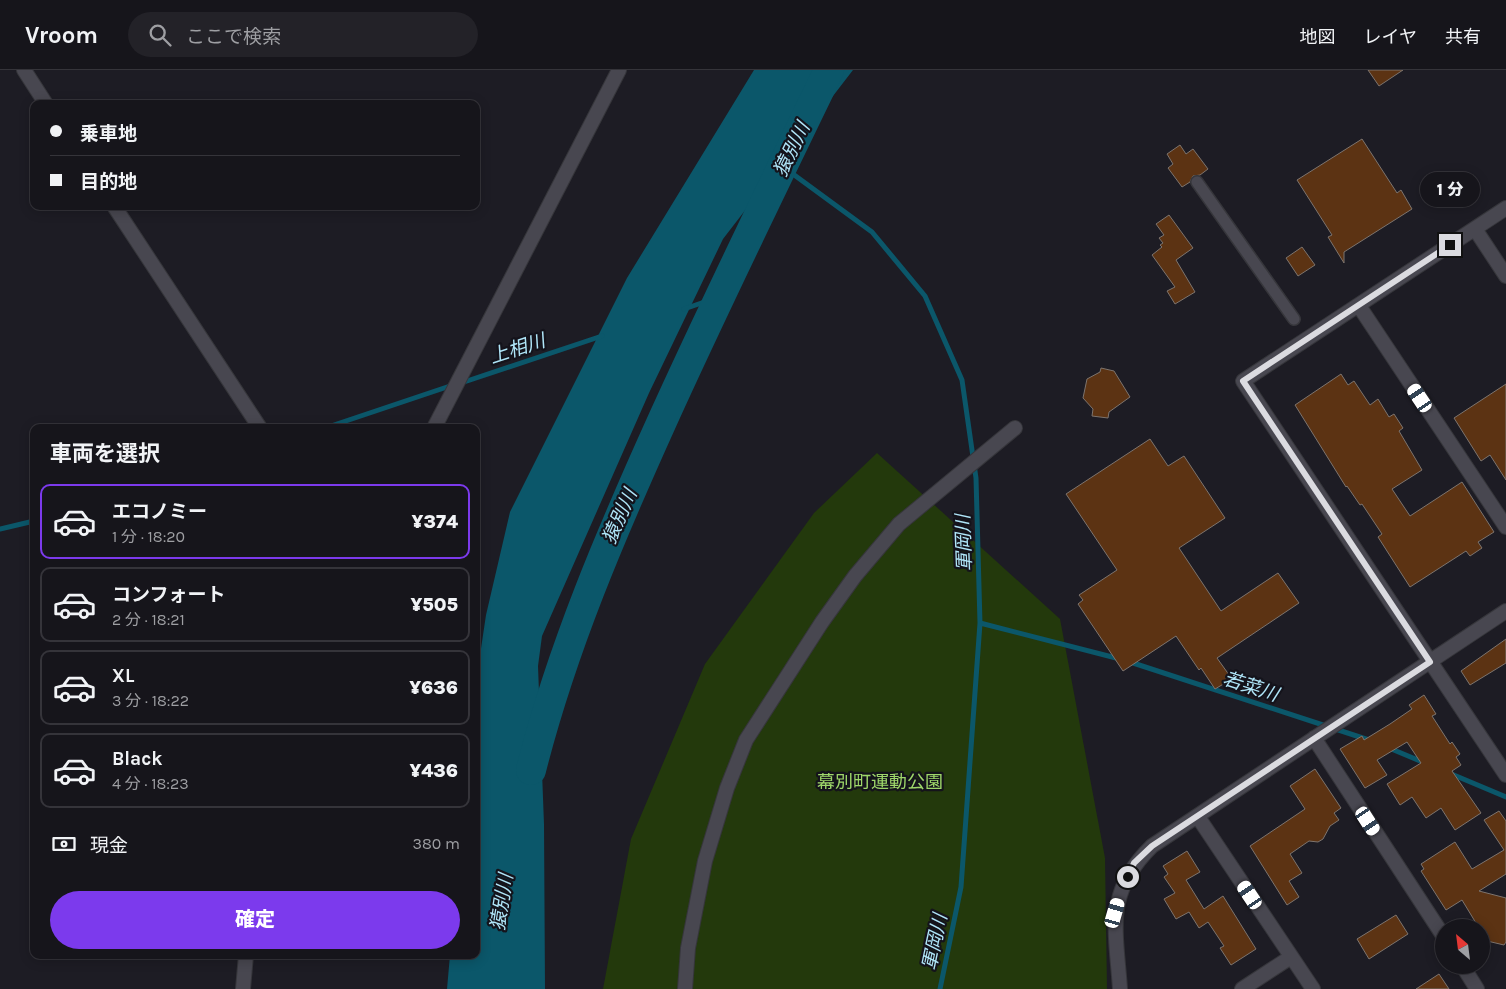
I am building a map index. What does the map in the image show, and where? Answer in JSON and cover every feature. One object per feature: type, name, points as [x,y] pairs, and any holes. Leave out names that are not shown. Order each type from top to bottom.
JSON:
[{"type":"street","points":[[24,70],[43,100]]},
{"type":"street","points":[[436,424],[619,70]]},
{"type":"street","points":[[1197,182],[1294,319]]},
{"type":"street","points":[[1506,208],[1243,381],[1506,775]]},
{"type":"street","points":[[117,210],[257,424]]},
{"type":"street","points":[[1475,229],[1506,276]]},
{"type":"street","points":[[1359,306],[1506,527]]},
{"type":"street","points":[[684,989],[688,948],[705,861],[727,788],[746,740],[822,622],[855,576],[899,524],[1015,428]]},
{"type":"street","points":[[1120,989],[1115,913],[1121,891],[1134,863],[1152,846],[1506,611]]},
{"type":"street","points":[[1314,738],[1435,923]]},
{"type":"street","points":[[1198,817],[1313,989]]},
{"type":"street","points":[[1242,989],[1291,957]]},
{"type":"street","points":[[243,989],[246,959]]},
{"type":"street","points":[[1468,974],[1478,989]]},
{"type":"green space","name":"幕別町運動公園","points":[[877,453],[1060,619],[1105,858],[1107,989],[603,989],[631,839],[705,664],[814,513]]},
{"type":"water","points":[[754,70],[853,70],[723,239],[649,393],[542,636],[538,666],[544,824],[545,989],[447,989],[450,959],[480,959],[480,655],[486,615],[510,512],[627,278]]},
{"type":"building","points":[[1368,70],[1403,70],[1379,86]]},
{"type":"building","points":[[1362,139],[1397,193],[1401,190],[1412,209],[1344,252],[1344,263],[1328,237],[1332,235],[1297,180]]},
{"type":"building","points":[[1180,145],[1186,154],[1193,149],[1208,169],[1200,175],[1193,176],[1190,182],[1182,187],[1168,168],[1173,164],[1167,154]]},
{"type":"building","points":[[1169,215],[1193,248],[1176,260],[1195,292],[1175,304],[1167,291],[1175,287],[1152,255],[1162,247],[1160,245],[1163,243],[1159,238],[1164,235],[1156,224]]},
{"type":"building","points":[[1302,247],[1315,265],[1298,276],[1286,258]]},
{"type":"building","points":[[1101,368],[1114,371],[1130,397],[1109,412],[1108,418],[1092,416],[1093,409],[1083,398],[1087,379],[1100,372]]},
{"type":"building","points":[[1341,374],[1348,385],[1354,381],[1370,405],[1378,399],[1389,417],[1394,414],[1403,428],[1399,431],[1422,470],[1392,489],[1410,516],[1462,482],[1494,532],[1478,542],[1482,548],[1470,556],[1466,551],[1410,587],[1378,537],[1382,534],[1362,504],[1360,505],[1346,487],[1295,405]]},
{"type":"building","points":[[1506,384],[1506,480],[1490,455],[1481,461],[1454,418]]},
{"type":"building","points":[[1150,439],[1168,466],[1184,456],[1225,518],[1179,548],[1221,611],[1278,573],[1299,603],[1217,658],[1232,679],[1215,689],[1201,668],[1199,670],[1176,636],[1123,671],[1078,604],[1083,600],[1079,595],[1117,570],[1066,494]]},
{"type":"building","points":[[1506,639],[1506,663],[1470,685],[1461,671]]},
{"type":"building","points":[[1424,695],[1436,714],[1432,716],[1450,744],[1452,742],[1460,754],[1456,757],[1461,765],[1452,771],[1481,813],[1455,830],[1441,808],[1426,818],[1412,797],[1400,805],[1387,784],[1421,763],[1407,742],[1377,760],[1387,775],[1365,788],[1340,749],[1362,736],[1364,740],[1390,724],[1412,709],[1409,705]]},
{"type":"building","points":[[1315,769],[1341,808],[1334,813],[1339,820],[1330,826],[1323,839],[1318,842],[1309,841],[1290,854],[1302,873],[1289,881],[1299,897],[1287,905],[1250,846],[1305,809],[1290,786]]},
{"type":"building","points":[[1499,811],[1506,821],[1506,874],[1479,891],[1506,898],[1506,942],[1504,945],[1490,942],[1490,919],[1474,919],[1462,900],[1446,910],[1421,871],[1424,869],[1421,864],[1455,842],[1472,869],[1504,850],[1484,820]]},
{"type":"building","points":[[1187,851],[1200,872],[1186,880],[1204,909],[1223,896],[1256,949],[1231,965],[1220,948],[1224,946],[1208,922],[1199,928],[1189,912],[1176,919],[1164,899],[1175,893],[1164,877],[1168,874],[1163,866]]},
{"type":"building","points":[[1396,915],[1408,934],[1369,959],[1357,939]]},
{"type":"building","points":[[1439,974],[1449,989],[1416,989]]},
{"type":"waterway","name":"猿別川","points":[[531,770],[557,680],[589,592],[625,505],[703,331],[829,70]]},
{"type":"waterway","name":"軍岡川","points":[[782,166],[872,232],[925,296],[962,380],[976,478],[980,623],[961,887],[940,989]]},
{"type":"waterway","name":"上相川","points":[[684,309],[719,297]]},
{"type":"waterway","name":"上相川","points":[[461,383],[602,336]]},
{"type":"waterway","name":"上相川","points":[[337,424],[453,385]]},
{"type":"waterway","name":"上相川","points":[[0,529],[30,522]]},
{"type":"waterway","name":"若菜川","points":[[980,623],[1120,659]]},
{"type":"waterway","name":"若菜川","points":[[1130,662],[1372,741]]},
{"type":"waterway","name":"若菜川","points":[[1389,748],[1425,763]]},
{"type":"waterway","name":"若菜川","points":[[1449,773],[1506,797]]},
{"type":"route","points":[[1128,877],[1134,863],[1152,846],[1430,662],[1243,381],[1450,245]]}]
